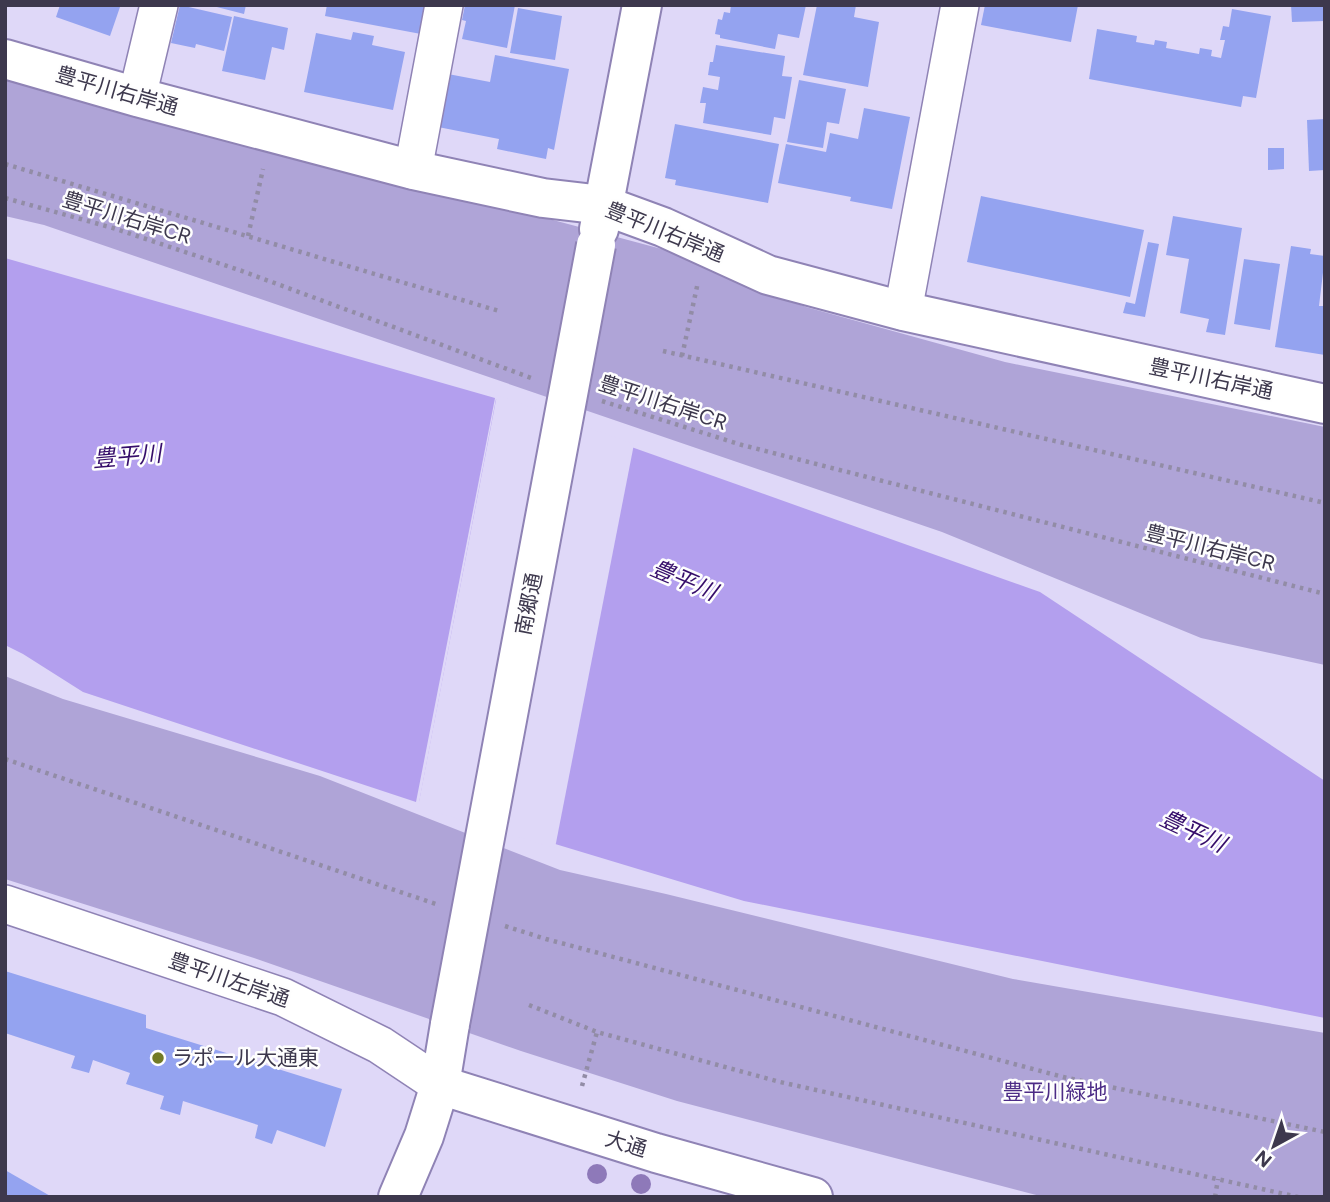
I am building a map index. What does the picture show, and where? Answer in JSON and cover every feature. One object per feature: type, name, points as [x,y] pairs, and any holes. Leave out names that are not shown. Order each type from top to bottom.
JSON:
[{"type":"street","points":[[137,97],[159,5]]},
{"type":"street","points":[[413,170],[444,5]]},
{"type":"street","name":"南郷通","points":[[398,1197],[424,1136],[440,1085],[642,5]]},
{"type":"street","points":[[903,311],[960,5]]},
{"type":"street","name":"豊平川右岸通","points":[[5,59],[413,170],[543,198],[603,205],[663,227],[768,275],[903,311],[1325,404]]},
{"type":"street","name":"豊平川左岸通","points":[[5,904],[283,997],[380,1045],[440,1085]]},
{"type":"street","name":"大通","points":[[440,1085],[656,1153],[813,1197]]},
{"type":"path","points":[[248,236],[271,132]]},
{"type":"path","points":[[5,164],[499,311]]},
{"type":"path","name":"豊平川右岸CR","points":[[5,198],[113,228],[242,271],[535,379]]},
{"type":"path","points":[[682,356],[699,277]]},
{"type":"path","points":[[663,352],[1325,503]]},
{"type":"path","name":"豊平川右岸CR","points":[[600,400],[742,445],[1325,594]]},
{"type":"path","points":[[5,759],[442,906]]},
{"type":"path","points":[[494,922],[546,939],[1063,1077],[1325,1132]]},
{"type":"path","points":[[528,1005],[597,1032],[780,1082],[1298,1197]]},
{"type":"path","points":[[582,1086],[597,1032]]},
{"type":"path","points":[[1214,1197],[1218,1180]]},
{"type":"green space","points":[[5,74],[673,252],[689,261],[806,307],[1005,362],[1325,427],[1325,665],[1201,638],[942,532],[44,225],[5,216]]},
{"type":"green space","name":"豊平川緑地","points":[[5,676],[63,699],[320,776],[560,870],[1013,979],[1325,1033],[1325,1197],[1044,1197],[677,1101],[521,1051],[254,958],[5,879]]},
{"type":"water","name":"豊平川","points":[[5,258],[495,398],[416,802],[83,692],[5,645]]},
{"type":"water","name":"豊平川","points":[[496,399],[1040,592],[1325,781],[1325,1018],[744,901],[419,803]]},
{"type":"pier","points":[[497,395],[634,444],[555,848],[418,807]]},
{"type":"building","points":[[60,5],[120,7],[110,36],[56,17]]},
{"type":"building","points":[[180,5],[232,17],[224,51],[196,44],[195,48],[171,43]]},
{"type":"building","points":[[209,5],[246,5],[244,14]]},
{"type":"building","points":[[327,5],[426,5],[421,34],[325,16]]},
{"type":"building","points":[[465,5],[515,5],[507,48],[462,39],[466,21],[462,20]]},
{"type":"building","points":[[731,5],[806,5],[799,38],[778,34],[775,49],[720,38],[720,35],[715,34],[718,19],[722,20],[724,12],[730,13]]},
{"type":"building","points":[[817,5],[856,5],[854,17],[879,22],[868,87],[803,75]]},
{"type":"building","points":[[985,5],[1078,5],[1071,42],[981,25]]},
{"type":"building","points":[[1291,5],[1325,5],[1325,21],[1292,22]]},
{"type":"building","points":[[518,8],[562,16],[555,60],[510,53]]},
{"type":"building","points":[[1232,9],[1271,16],[1256,98],[1243,96],[1241,107],[1089,79],[1097,29],[1137,36],[1136,42],[1154,45],[1155,40],[1167,42],[1166,48],[1199,54],[1200,48],[1212,50],[1211,56],[1221,58],[1225,40],[1220,40],[1223,26],[1229,27]]},
{"type":"building","points":[[234,16],[288,28],[284,50],[272,47],[265,80],[222,71]]},
{"type":"building","points":[[353,32],[374,36],[372,45],[405,52],[393,110],[304,92],[316,33],[351,40]]},
{"type":"building","points":[[716,45],[785,56],[782,76],[792,77],[785,119],[774,117],[771,135],[703,123],[706,103],[700,103],[703,87],[718,90],[720,77],[708,75]]},
{"type":"building","points":[[495,55],[569,69],[554,150],[548,148],[546,159],[497,149],[499,139],[438,127],[448,74],[490,82]]},
{"type":"building","points":[[799,80],[846,89],[839,124],[827,122],[823,148],[787,142]]},
{"type":"building","points":[[864,108],[910,117],[892,209],[850,201],[851,197],[778,183],[786,144],[826,152],[830,133],[858,139]]},
{"type":"building","points":[[1325,119],[1325,170],[1309,171],[1307,120]]},
{"type":"building","points":[[675,124],[779,144],[768,203],[675,185],[676,180],[665,178]]},
{"type":"building","points":[[1268,148],[1284,148],[1284,169],[1268,170]]},
{"type":"building","points":[[981,196],[1144,230],[1130,297],[967,262]]},
{"type":"building","points":[[1173,216],[1242,228],[1225,335],[1206,332],[1209,319],[1180,313],[1189,259],[1166,255]]},
{"type":"building","points":[[1148,242],[1159,244],[1145,317],[1123,313],[1126,302],[1135,304]]},
{"type":"building","points":[[1291,246],[1311,249],[1310,254],[1325,256],[1319,306],[1325,306],[1325,355],[1275,347]]},
{"type":"building","points":[[1244,259],[1280,264],[1270,330],[1234,324]]},
{"type":"building","name":"ラポール大通東","points":[[5,971],[146,1015],[146,1028],[342,1089],[325,1147],[277,1130],[272,1144],[255,1138],[258,1125],[183,1101],[180,1115],[160,1109],[164,1096],[126,1084],[130,1073],[93,1060],[89,1073],[71,1068],[75,1056],[5,1033]]},
{"type":"building","points":[[5,1170],[52,1197],[5,1197]]},
{"type":"place","name":"ラポール大通東","points":[[158,1058]]}]
